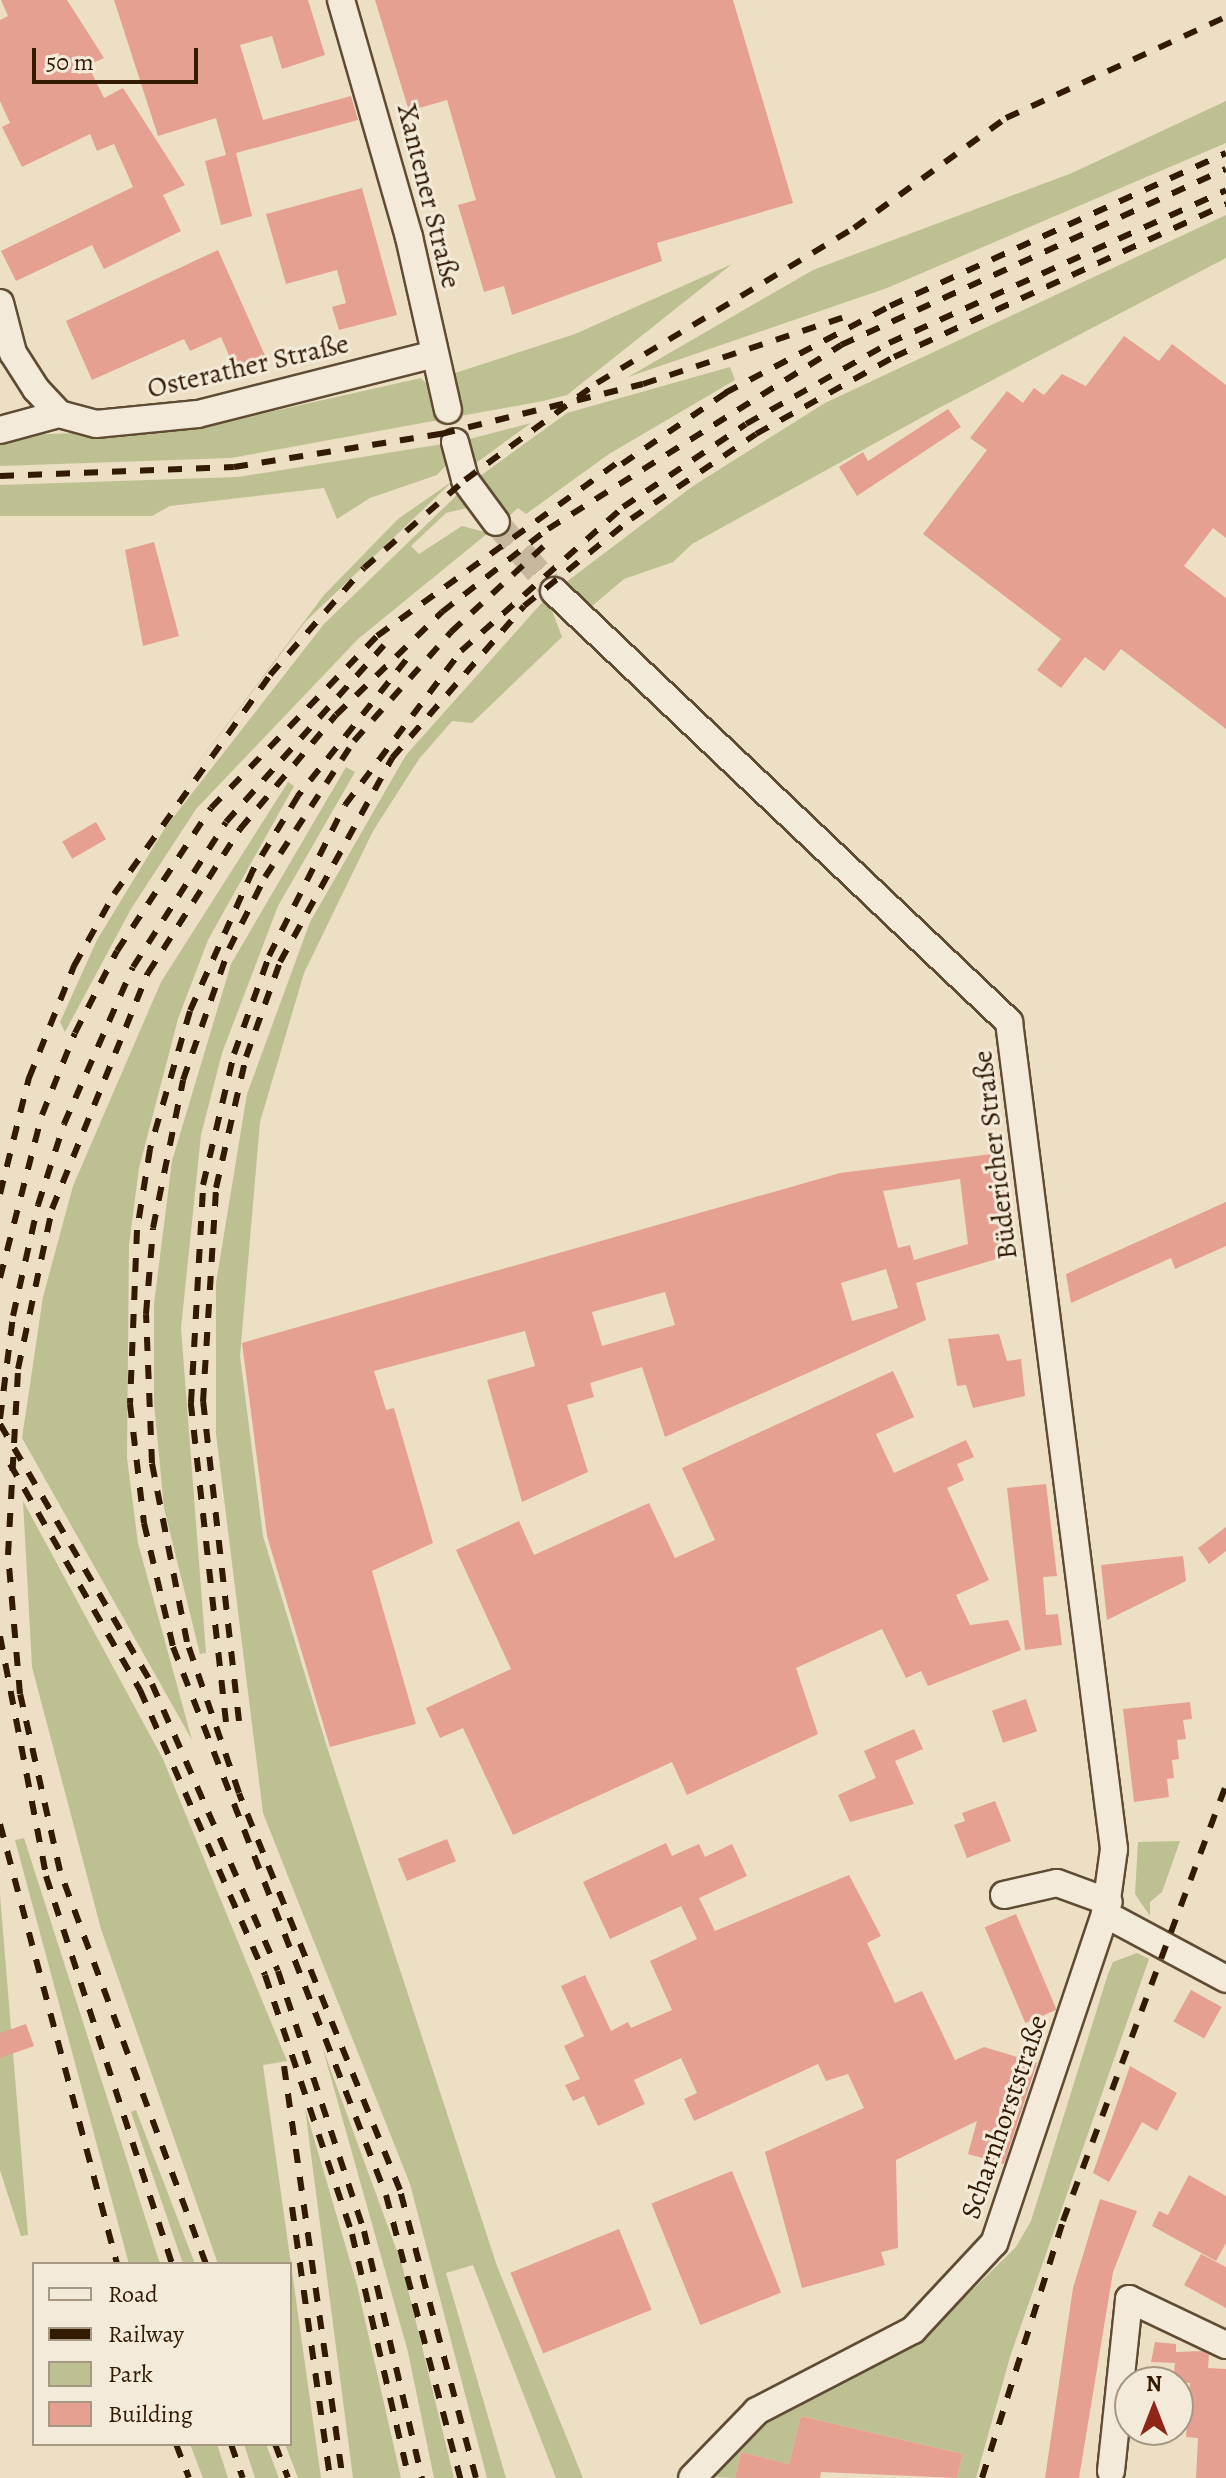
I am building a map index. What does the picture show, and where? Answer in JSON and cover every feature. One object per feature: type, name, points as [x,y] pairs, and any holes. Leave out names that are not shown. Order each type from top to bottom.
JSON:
[{"type":"street","name":"Xantener Straße","points":[[341,0],[448,410]]},
{"type":"street","points":[[0,303],[23,373],[59,414],[0,430]]},
{"type":"street","name":"Osterather Straße","points":[[59,414],[117,424],[198,414],[435,354]]},
{"type":"street","points":[[457,455],[496,522]]},
{"type":"street","name":"Büdericher Straße","points":[[554,591],[1009,1022],[1114,1849],[1107,1908]]},
{"type":"street","points":[[1004,1895],[1057,1883],[1107,1908],[1226,1979]]},
{"type":"street","name":"Scharnhorststraße","points":[[692,2478],[757,2411],[913,2330],[970,2276],[1013,2203],[1107,1908]]},
{"type":"street","points":[[1111,2471],[1129,2299],[1226,2345]]},
{"type":"green space","points":[[1226,101],[1226,143],[887,288],[628,377],[813,270],[1072,173]]},
{"type":"green space","points":[[1226,215],[1226,258],[937,409],[692,544],[673,562],[624,579],[592,606],[580,605],[561,586],[693,486],[825,403]]},
{"type":"green space","points":[[732,264],[567,395],[231,458],[0,466],[0,436],[198,428],[421,378],[435,392],[452,387],[455,373],[575,334]]},
{"type":"green space","points":[[730,367],[735,380],[609,454],[526,514],[518,508],[505,520],[476,479],[567,413]]},
{"type":"green space","points":[[531,423],[472,466],[462,441]]},
{"type":"green space","points":[[443,444],[449,462],[437,475],[370,498],[337,519],[324,488],[170,506],[152,516],[0,516],[0,485],[238,477]]},
{"type":"green space","points":[[454,480],[305,622],[171,799],[324,595],[398,519]]},
{"type":"green space","points":[[459,493],[471,507],[446,513],[411,546],[419,554],[462,526],[488,533],[358,639],[196,809],[131,909],[65,1032],[60,1022],[97,940],[165,828],[324,624]]},
{"type":"green space","points":[[547,597],[562,637],[472,723],[452,721],[419,759],[373,831],[304,973],[260,1122],[240,1356],[263,1536],[327,1747],[497,2266],[583,2478],[556,2478],[473,2265],[446,2273],[506,2478],[487,2478],[410,2184],[263,1813],[216,1434],[216,1283],[247,1094],[310,922],[406,755]]},
{"type":"green space","points":[[346,767],[355,772],[278,906],[222,1053],[201,1135],[181,1328],[206,1653],[200,1654],[164,1508],[154,1403],[154,1304],[172,1161],[231,964]]},
{"type":"green space","points":[[288,782],[294,786],[208,940],[178,1019],[139,1168],[129,1245],[127,1458],[138,1543],[192,1740],[22,1438],[43,1297],[73,1186],[161,982]]},
{"type":"green space","points":[[23,1501],[163,1759],[287,2061],[263,2065],[291,2262],[217,2262],[101,1929],[32,1667]]},
{"type":"green space","points":[[24,1838],[159,2262],[128,2262],[15,1840]]},
{"type":"green space","points":[[1180,1841],[1162,1892],[1150,1902],[1150,1916],[1135,1894],[1138,1842]]},
{"type":"green space","points":[[0,1895],[28,2235],[21,2236],[0,2170]]},
{"type":"green space","points":[[1137,1953],[1149,1959],[1010,2357],[976,2478],[957,2478],[963,2454],[801,2416],[789,2464],[741,2452],[735,2478],[712,2477],[774,2417],[920,2341],[1016,2247],[1031,2221],[1108,1974],[1113,1962]]},
{"type":"green space","points":[[322,2046],[402,2265],[454,2478],[434,2478],[408,2352]]},
{"type":"green space","points":[[305,2108],[357,2285],[401,2478],[353,2478]]},
{"type":"green space","points":[[136,2110],[194,2262],[182,2262],[131,2112]]},
{"type":"green space","points":[[292,2272],[321,2478],[298,2478],[286,2446],[292,2446]]},
{"type":"green space","points":[[191,2446],[218,2446],[228,2478],[203,2478]]},
{"type":"green space","points":[[245,2446],[267,2446],[279,2478],[255,2478]]},
{"type":"building","points":[[1,0],[67,0],[104,58],[88,65],[104,98],[123,88],[185,185],[163,195],[181,231],[104,269],[92,245],[16,281],[1,251],[133,187],[114,144],[97,151],[90,134],[22,167],[2,127],[10,123],[0,101],[0,20],[8,16]]},
{"type":"building","points":[[114,0],[308,0],[325,55],[282,69],[272,36],[240,45],[263,120],[351,96],[358,120],[236,153],[252,216],[221,225],[205,161],[226,155],[216,118],[158,136]]},
{"type":"building","points":[[375,0],[733,0],[793,203],[657,243],[662,261],[512,315],[504,286],[484,292],[458,205],[476,200],[447,100],[409,111]]},
{"type":"building","points":[[362,188],[397,315],[339,330],[332,307],[346,303],[337,270],[286,284],[266,214]]},
{"type":"building","points":[[218,250],[267,360],[237,374],[221,337],[190,351],[184,339],[92,380],[66,321]]},
{"type":"building","points":[[1124,336],[1159,361],[1172,344],[1226,385],[1226,538],[1213,528],[1184,566],[1226,598],[1226,729],[1121,649],[1104,671],[1085,657],[1061,688],[1037,670],[1061,639],[923,534],[987,450],[970,438],[1007,391],[1023,403],[1034,388],[1044,395],[1062,374],[1086,386]]},
{"type":"building","points":[[948,409],[961,427],[857,496],[839,467],[863,452],[868,461]]},
{"type":"building","points":[[154,542],[179,636],[143,646],[125,550]]},
{"type":"building","points":[[96,822],[106,839],[72,859],[62,842]]},
{"type":"building","points":[[1000,1153],[1010,1255],[916,1283],[926,1320],[665,1437],[642,1367],[590,1383],[594,1397],[567,1405],[588,1472],[522,1502],[487,1380],[535,1366],[525,1331],[374,1371],[386,1410],[394,1408],[433,1543],[372,1571],[416,1724],[330,1747],[267,1536],[242,1343],[840,1173]],"holes":[[[960,1179],[968,1244],[914,1260],[910,1245],[898,1248],[883,1191]],[[886,1269],[898,1308],[852,1321],[841,1283]],[[665,1292],[675,1325],[602,1346],[592,1312]]]},
{"type":"building","points":[[1226,1202],[1226,1246],[1175,1269],[1171,1258],[1071,1303],[1066,1274]]},
{"type":"building","points":[[999,1334],[1007,1361],[1021,1359],[1025,1396],[973,1408],[966,1385],[957,1386],[948,1339]]},
{"type":"building","points":[[893,1371],[914,1417],[876,1434],[894,1473],[966,1440],[974,1457],[957,1464],[964,1480],[947,1488],[989,1580],[956,1595],[970,1625],[1008,1620],[1021,1650],[928,1686],[921,1671],[906,1678],[882,1629],[796,1668],[818,1734],[687,1795],[672,1762],[513,1835],[463,1728],[440,1738],[426,1708],[511,1669],[456,1550],[519,1521],[534,1555],[649,1503],[675,1558],[715,1540],[682,1468]]},
{"type":"building","points":[[1046,1484],[1057,1576],[1043,1577],[1046,1615],[1058,1614],[1062,1645],[1025,1650],[1007,1488]]},
{"type":"building","points":[[1226,1527],[1226,1551],[1209,1564],[1198,1548]]},
{"type":"building","points":[[1183,1556],[1186,1581],[1107,1620],[1101,1565]]},
{"type":"building","points":[[1026,1699],[1037,1731],[1003,1743],[992,1711]]},
{"type":"building","points":[[1190,1702],[1192,1719],[1183,1720],[1186,1739],[1177,1740],[1179,1759],[1172,1760],[1174,1778],[1167,1779],[1169,1797],[1134,1802],[1123,1709]]},
{"type":"building","points":[[914,1729],[923,1749],[895,1761],[914,1804],[850,1822],[838,1795],[876,1778],[864,1751]]},
{"type":"building","points":[[995,1801],[1011,1841],[967,1858],[954,1825],[965,1821],[962,1813]]},
{"type":"building","points":[[447,1839],[456,1861],[407,1881],[398,1859]]},
{"type":"building","points":[[666,1843],[672,1856],[699,1844],[705,1857],[732,1844],[747,1876],[699,1898],[715,1931],[849,1875],[881,1936],[867,1943],[895,2003],[922,1991],[955,2060],[984,2047],[1037,2063],[1004,2164],[968,2154],[977,2121],[896,2160],[898,2248],[881,2252],[885,2265],[802,2288],[765,2152],[864,2108],[848,2074],[826,2081],[818,2064],[694,2121],[684,2099],[697,2093],[681,2058],[634,2080],[645,2104],[598,2126],[584,2096],[573,2101],[565,2085],[580,2079],[564,2046],[584,2036],[561,1986],[585,1975],[611,2031],[628,2022],[631,2028],[672,2010],[650,1961],[697,1939],[681,1906],[610,1939],[583,1882]]},
{"type":"building","points":[[1016,1914],[1057,2010],[1025,2023],[985,1927]]},
{"type":"building","points":[[1191,1990],[1222,2007],[1204,2038],[1174,2021]]},
{"type":"building","points":[[26,2024],[34,2046],[0,2058],[0,2033]]},
{"type":"building","points":[[1130,2066],[1177,2093],[1157,2131],[1142,2122],[1109,2182],[1093,2173]]},
{"type":"building","points":[[732,2171],[781,2292],[700,2325],[651,2204]]},
{"type":"building","points":[[1189,2175],[1226,2196],[1226,2243],[1216,2261],[1152,2226],[1159,2211],[1168,2215]]},
{"type":"building","points":[[1100,2199],[1137,2211],[1113,2272],[1079,2478],[1045,2478],[1073,2288]]},
{"type":"building","points":[[619,2229],[652,2310],[543,2353],[511,2273]]},
{"type":"building","points":[[1201,2254],[1226,2267],[1226,2308],[1184,2285]]},
{"type":"building","points":[[1155,2342],[1176,2344],[1176,2352],[1202,2351],[1209,2355],[1208,2368],[1226,2369],[1226,2478],[1196,2478],[1198,2438],[1194,2438],[1194,2366],[1151,2362]]},
{"type":"building","points":[[801,2416],[963,2454],[957,2478],[821,2472],[820,2478],[735,2478],[741,2452],[789,2464]]},
{"type":"tunnel","points":[[496,522],[554,591]]},
{"type":"railway","points":[[0,1194],[29,1078],[74,966],[114,894],[270,675],[364,568],[465,480],[597,383],[854,228],[1006,118],[1226,17]]},
{"type":"railway","points":[[725,393],[890,306],[1226,153]]},
{"type":"railway","points":[[205,2262],[60,1871],[20,1694],[8,1555],[18,1369],[52,1209],[148,973],[240,829],[336,715],[442,612],[548,529],[841,345],[1226,169]]},
{"type":"railway","points":[[226,1722],[191,1403],[203,1185],[234,1054],[269,956],[345,805],[461,651],[623,507],[746,424],[889,343],[1226,190]]},
{"type":"railway","points":[[239,1721],[203,1402],[216,1188],[246,1057],[280,962],[392,758],[524,606],[631,519],[756,434],[894,357],[1226,204]]},
{"type":"railway","points":[[0,476],[234,467],[441,434],[643,384],[844,317]]},
{"type":"railway","points":[[622,464],[733,388]]},
{"type":"railway","points":[[0,1278],[42,1115],[75,1033],[117,951],[211,808],[377,636],[627,456]]},
{"type":"railway","points":[[476,2478],[400,2190],[239,1793],[187,1642],[152,1463],[146,1314],[153,1228],[183,1080],[229,949],[265,877],[354,741],[451,632],[546,544]]},
{"type":"railway","points":[[0,1419],[13,1316],[38,1205],[64,1124],[133,967],[226,822],[384,645]]},
{"type":"railway","points":[[406,660],[298,796],[253,870],[190,1011],[150,1149],[137,1230],[130,1404],[144,1523],[173,1647],[386,2195],[460,2478]]},
{"type":"railway","points":[[0,1424],[152,1684],[278,1971],[364,2231],[422,2478]]},
{"type":"railway","points":[[10,1464],[140,1690],[265,1975],[352,2234],[409,2478]]},
{"type":"railway","points":[[0,1636],[46,1876],[171,2262]]},
{"type":"railway","points":[[982,2478],[1063,2221],[1226,1784]]},
{"type":"railway","points":[[0,1824],[116,2262]]},
{"type":"railway","points":[[284,2066],[343,2478]]},
{"type":"railway","points":[[292,2207],[330,2478]]},
{"type":"railway","points":[[177,2446],[189,2478]]},
{"type":"railway","points":[[232,2446],[243,2478]]},
{"type":"railway","points":[[276,2446],[288,2478]]}]
